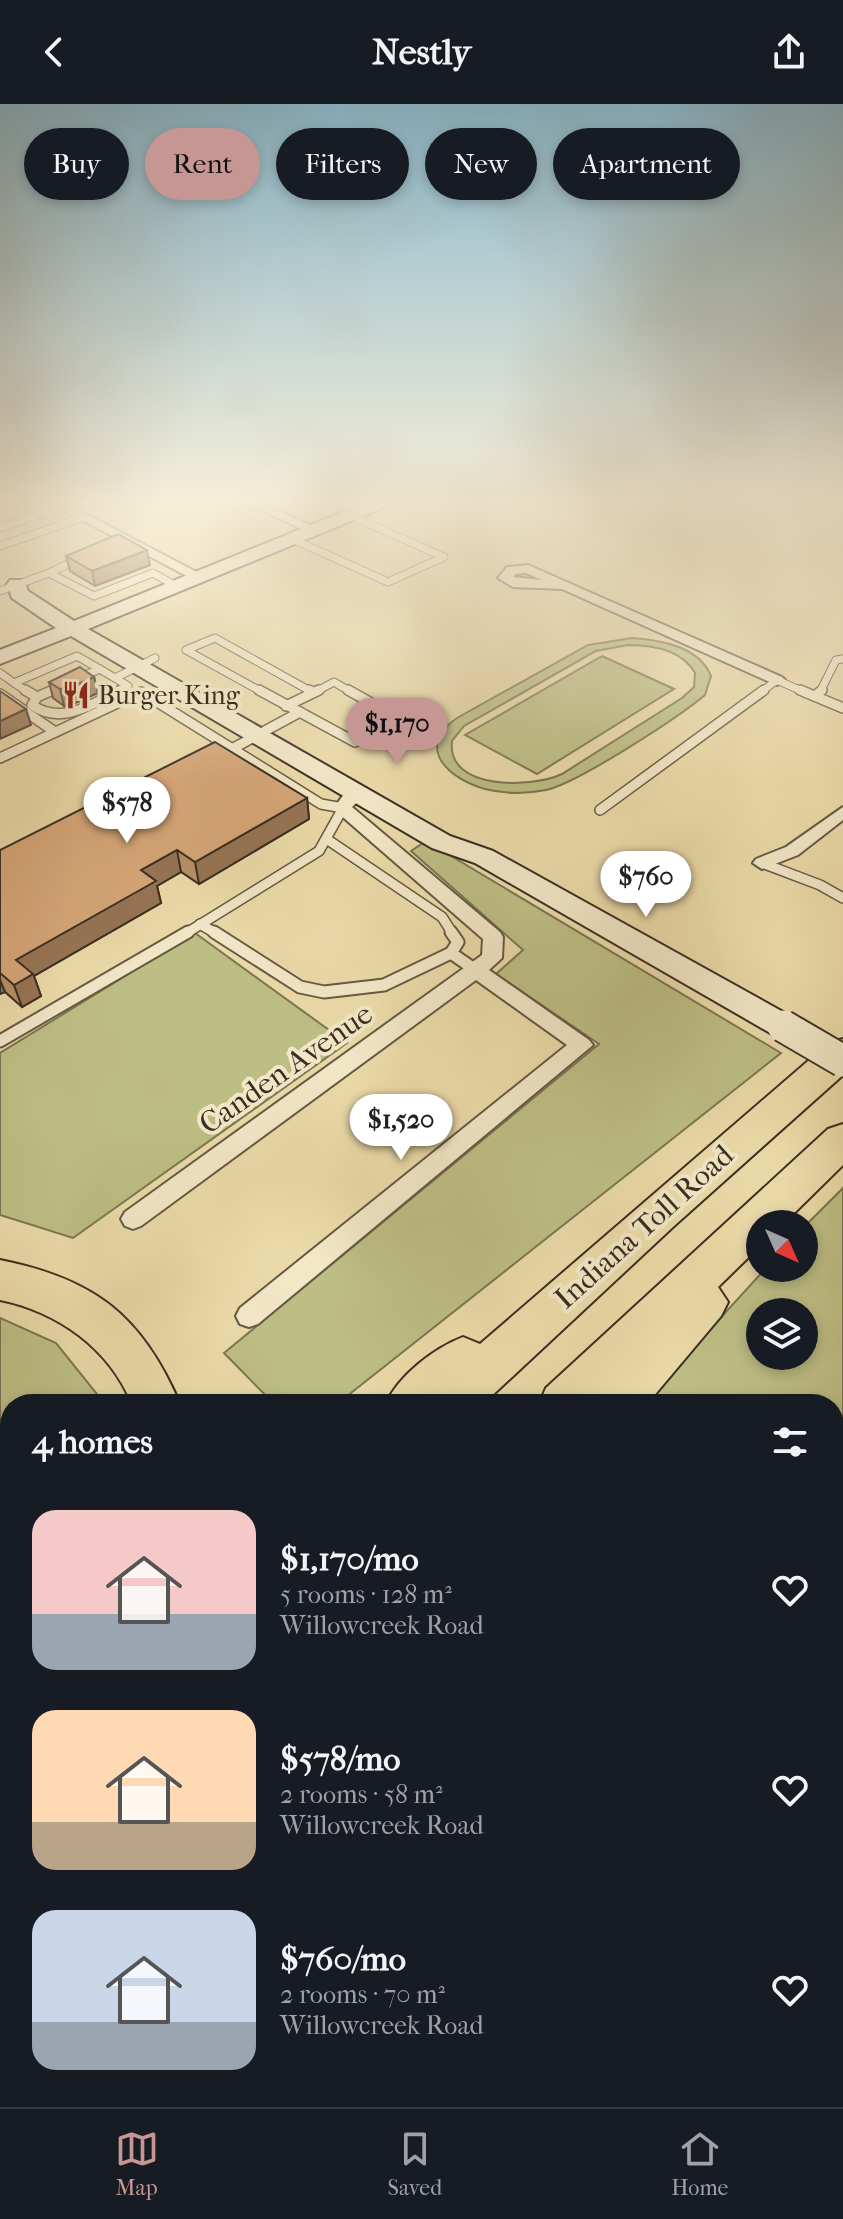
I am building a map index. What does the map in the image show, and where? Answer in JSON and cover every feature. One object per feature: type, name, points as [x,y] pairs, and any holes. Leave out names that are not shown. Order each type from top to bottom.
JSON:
[{"type":"highway","name":"Indiana Toll Road","points":[[459,1394],[659,1213],[843,1053]]},
{"type":"highway","points":[[574,1394],[775,1208],[843,1140]]},
{"type":"highway","points":[[422,1394],[510,1321],[659,1213]]},
{"type":"highway","points":[[625,1394],[746,1255]]},
{"type":"highway","points":[[0,1280],[17,1282],[66,1300],[100,1323],[131,1356],[151,1394]]},
{"type":"highway","points":[[0,1302],[47,1317],[79,1339],[106,1367],[121,1394]]},
{"type":"main road","points":[[17,592],[81,623],[146,662],[273,722],[453,830],[484,857]]},
{"type":"main road","points":[[0,658],[143,592]]},
{"type":"main road","points":[[273,722],[351,800],[441,842],[484,857],[843,1061]]},
{"type":"street","points":[[581,592],[777,680]]},
{"type":"street","name":"Canden Avenue","points":[[133,1219],[492,958],[493,937],[351,800]]},
{"type":"street","points":[[762,863],[792,851],[843,812]]},
{"type":"street","points":[[249,1316],[582,1045],[477,971]]},
{"type":"lane","points":[[273,722],[186,650],[215,638],[313,692]]},
{"type":"lane","points":[[8,682],[77,656],[100,669],[128,686],[64,716],[51,717],[32,705],[37,697],[100,669]]},
{"type":"lane","points":[[815,696],[823,689],[836,660],[843,659]]},
{"type":"lane","points":[[115,678],[146,662]]},
{"type":"lane","points":[[0,673],[8,682],[37,697]]},
{"type":"lane","points":[[600,810],[777,680],[843,708]]},
{"type":"lane","points":[[214,758],[273,722],[313,692],[334,682],[398,718],[355,742],[300,712],[273,722]]},
{"type":"lane","points":[[0,758],[141,692],[321,804],[351,800]]},
{"type":"lane","points":[[0,694],[55,732]]},
{"type":"lane","points":[[273,722],[300,712]]},
{"type":"lane","points":[[0,1041],[319,851],[351,800]]},
{"type":"lane","points":[[200,924],[246,950],[300,987],[324,992],[384,985],[451,953],[458,942],[442,917],[328,840]]},
{"type":"lane","points":[[762,863],[820,885],[843,898]]},
{"type":"lane","points":[[451,953],[477,971]]},
{"type":"green space","points":[[632,638],[678,646],[698,658],[711,676],[705,695],[604,763],[546,790],[516,793],[485,789],[459,778],[441,761],[437,751],[438,740],[444,729],[457,718],[588,645]],"holes":[[[637,645],[666,650],[682,659],[695,673],[694,687],[682,698],[562,774],[532,782],[494,782],[463,769],[454,757],[452,741],[464,726],[596,651]]]},
{"type":"green space","points":[[602,656],[674,689],[537,774],[465,735]]},
{"type":"green space","points":[[426,841],[781,1053],[350,1394],[264,1394],[224,1353],[599,1044],[496,974],[523,950],[411,851]]},
{"type":"green space","points":[[195,933],[347,1043],[73,1238],[0,1215],[0,1053]]},
{"type":"green space","points":[[843,1188],[843,1394],[651,1394],[753,1282],[818,1282],[818,1213]]},
{"type":"green space","points":[[0,1318],[56,1343],[97,1394],[0,1394]]},
{"type":"building","points":[[80,667],[94,677],[60,689],[49,682]]},
{"type":"building","points":[[0,691],[26,709],[0,721]]},
{"type":"building","points":[[215,742],[307,798],[195,862],[177,850],[141,870],[156,881],[16,960],[33,974],[14,985],[0,973],[0,850]]},
{"type":"place","name":"Burger King","points":[[76,695]]}]
